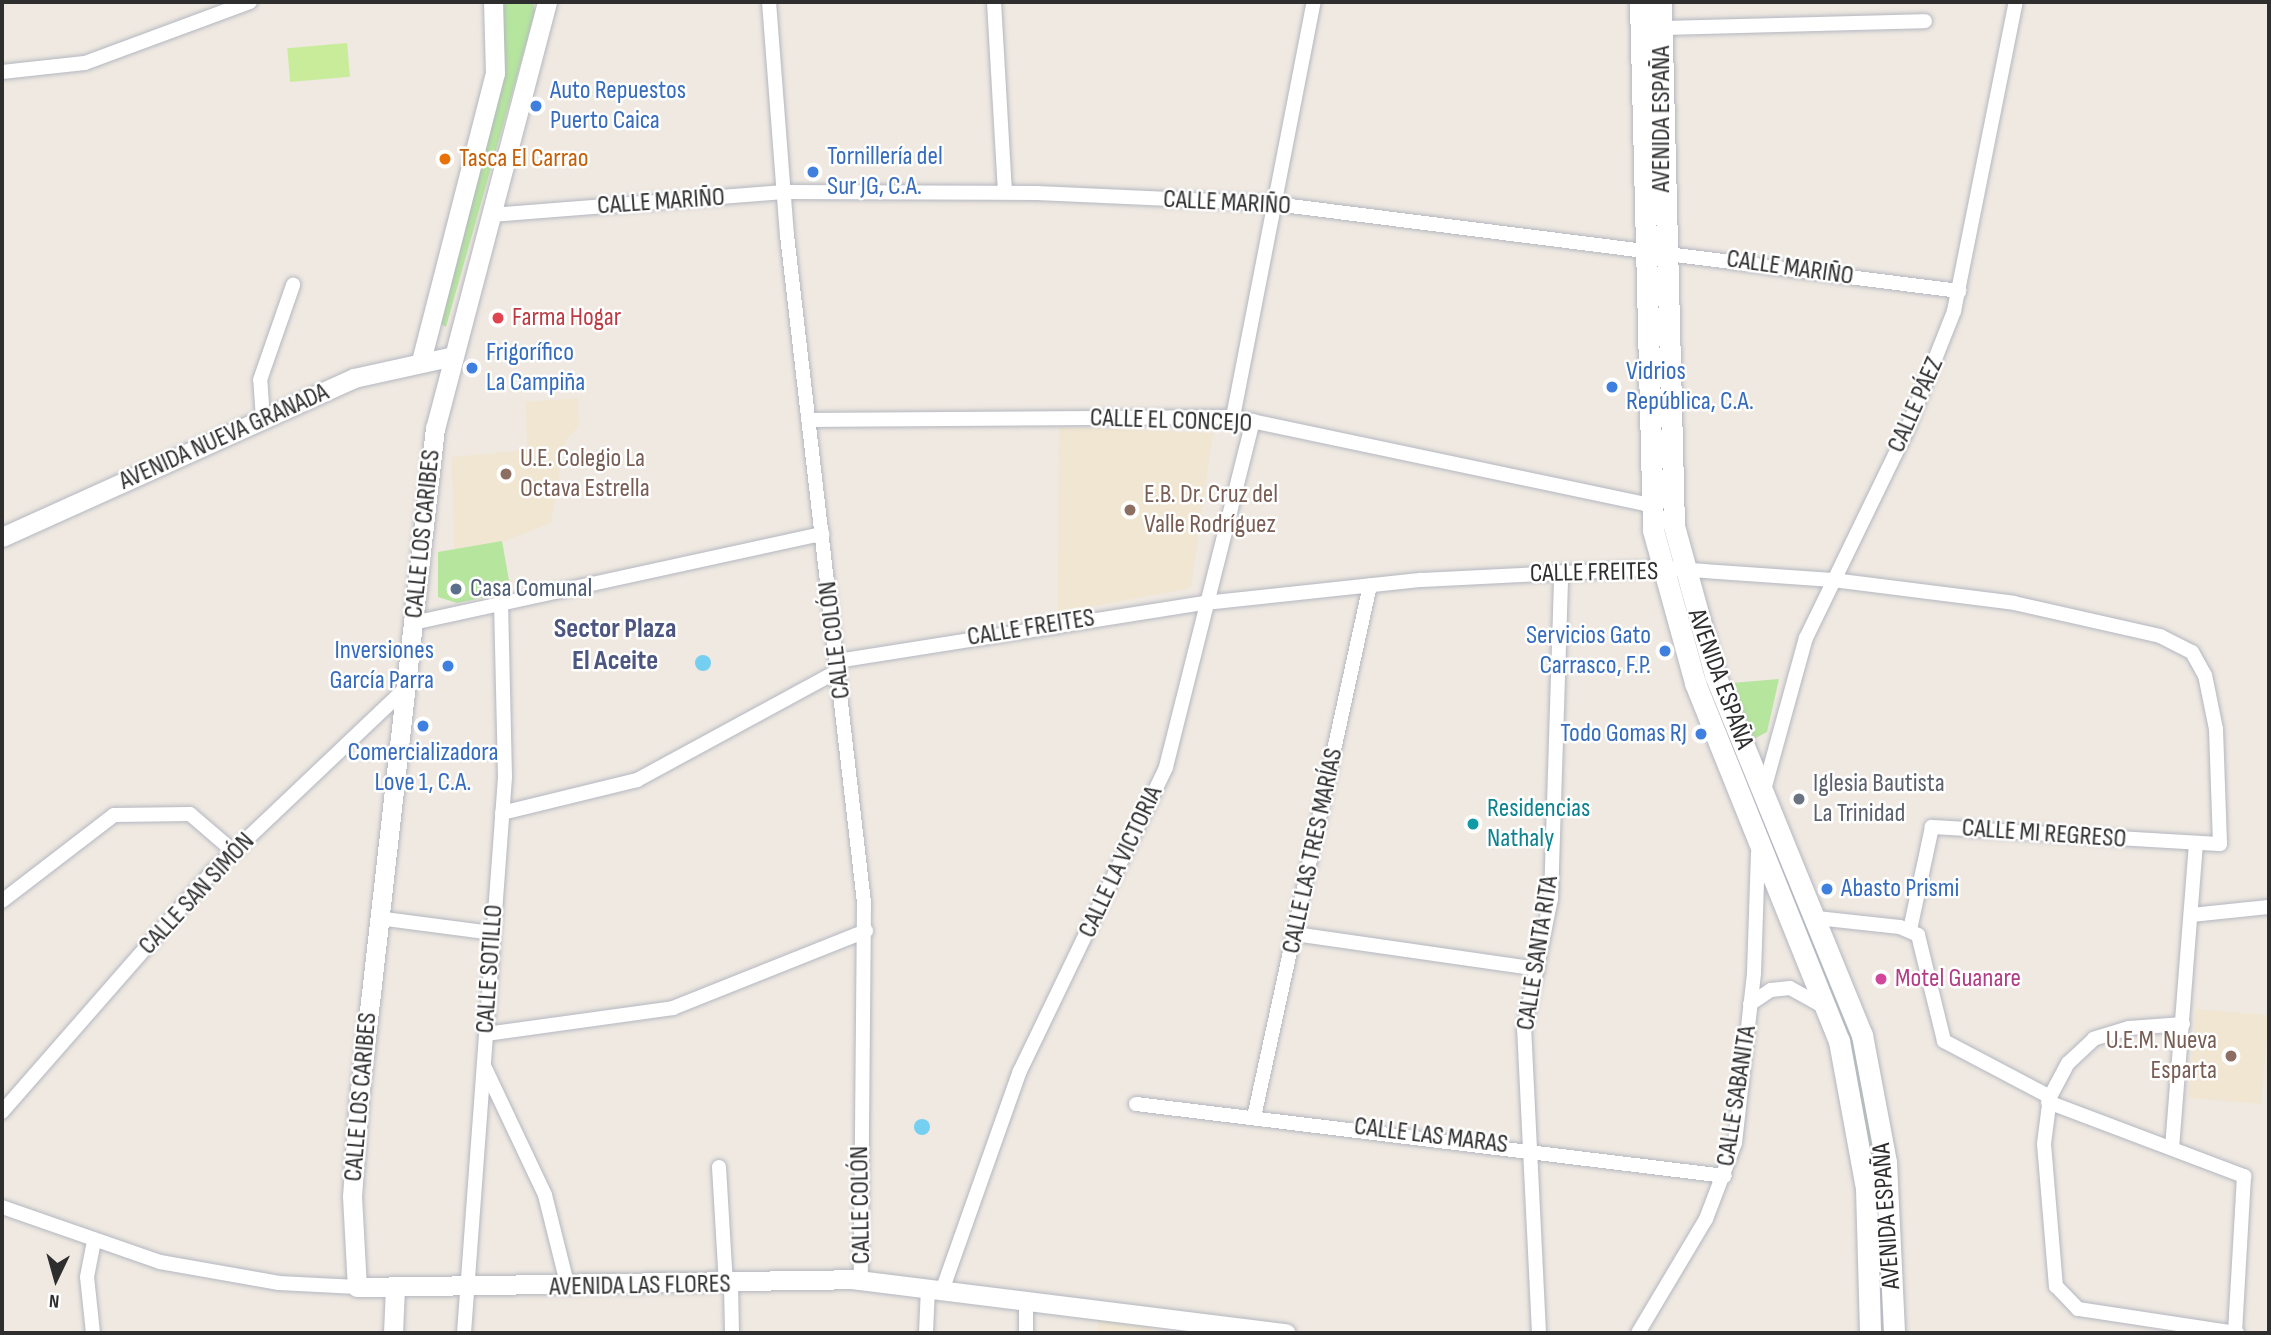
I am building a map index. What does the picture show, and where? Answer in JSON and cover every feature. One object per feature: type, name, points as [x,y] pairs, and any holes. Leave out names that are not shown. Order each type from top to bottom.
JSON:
[{"type":"main road","name":"AVENIDA ESPAÑA","points":[[1640,2],[1669,482],[1684,575],[1715,675],[1853,1008],[1877,1102],[1892,1227],[1894,1333]]},
{"type":"main road","name":"AVENIDA ESPAÑA","points":[[1661,2],[1653,249],[1650,505],[1661,568],[1695,683],[1832,1016],[1863,1165],[1870,1333]]},
{"type":"street","points":[[2,72],[85,63],[250,2]]},
{"type":"street","points":[[421,361],[495,73],[493,2]]},
{"type":"street","name":"CALLE LOS CARIBES","points":[[357,1287],[353,1176],[378,918],[435,428],[547,2]]},
{"type":"street","name":"CALLE COLÓN","points":[[769,2],[783,192],[866,931],[861,1279]]},
{"type":"street","points":[[994,2],[1005,192]]},
{"type":"street","points":[[1233,417],[1314,2]]},
{"type":"street","name":"CALLE PÁEZ","points":[[1763,791],[1795,665],[1833,580],[1907,430],[1959,291],[2016,2]]},
{"type":"street","points":[[1661,28],[1925,21]]},
{"type":"street","name":"CALLE MARIÑO","points":[[491,215],[783,192],[1005,192],[1275,204],[1653,249],[1959,291]]},
{"type":"street","points":[[263,419],[260,380],[293,285]]},
{"type":"street","name":"AVENIDA NUEVA GRANADA","points":[[2,537],[354,378],[421,361],[454,356]]},
{"type":"street","name":"CALLE EL CONCEJO","points":[[810,420],[1233,417],[1650,505]]},
{"type":"street","name":"CALLE LA VICTORIA","points":[[926,1333],[935,1287],[1020,1071],[1166,768],[1188,696],[1205,603],[1253,421]]},
{"type":"street","points":[[413,623],[822,534]]},
{"type":"street","name":"CALLE FREITES","points":[[502,813],[637,780],[838,666],[1205,603],[1370,585],[1661,568],[1684,575],[1833,580],[2047,608],[2182,645],[2200,662],[2217,729],[2220,845]]},
{"type":"street","name":"CALLE SANTA RITA","points":[[1539,1333],[1525,1147],[1524,1030],[1550,899],[1561,572]]},
{"type":"street","name":"CALLE LAS TRES MARÍAS","points":[[1255,1117],[1370,585]]},
{"type":"street","name":"CALLE SOTILLO","points":[[464,1333],[502,813],[507,695],[501,604]]},
{"type":"street","name":"CALLE SAN SIMÓN","points":[[2,1112],[233,851],[406,688]]},
{"type":"street","points":[[2,901],[114,815],[190,814],[233,851]]},
{"type":"street","name":"CALLE MI REGRESO","points":[[1910,930],[1932,827],[2220,845]]},
{"type":"street","name":"CALLE SABANITA","points":[[1638,1333],[1725,1176],[1750,1004],[1757,834]]},
{"type":"street","points":[[2172,1148],[2196,843]]},
{"type":"street","points":[[2191,915],[2269,906]]},
{"type":"street","points":[[378,918],[492,933]]},
{"type":"street","points":[[1817,918],[1910,930],[1923,942],[1944,1041],[2049,1099],[2172,1148],[2235,1169],[2248,1181],[2236,1333],[2096,1313],[2061,1297],[2044,1144],[2049,1099],[2068,1063],[2094,1039],[2129,1028],[2183,1024]]},
{"type":"street","points":[[486,1034],[673,1008],[866,931]]},
{"type":"street","points":[[1295,934],[1537,969]]},
{"type":"street","name":"CALLE SABANITA","points":[[1750,1004],[1771,990],[1790,988],[1807,993],[1832,1016]]},
{"type":"street","points":[[484,1067],[545,1195],[568,1287]]},
{"type":"street","name":"CALLE LAS MARAS","points":[[1136,1104],[1525,1147],[1725,1176]]},
{"type":"street","points":[[719,1167],[732,1333]]},
{"type":"street","name":"AVENIDA LAS FLORES","points":[[2,1208],[94,1241],[240,1277],[357,1287],[466,1289],[728,1285],[861,1279],[1286,1333]]},
{"type":"street","points":[[93,1333],[87,1277],[94,1241]]},
{"type":"street","points":[[393,1333],[395,1288]]},
{"type":"street","points":[[1026,1298],[1026,1333]]},
{"type":"shaded area","name":"U.E. Colegio La Octava Estrella","points":[[578,398],[579,426],[565,441],[551,523],[505,541],[454,549],[452,457],[527,450],[526,402]]},
{"type":"shaded area","name":"E.B. Dr. Cruz del Valle Rodríguez","points":[[1059,427],[1213,433],[1191,588],[1058,613]]},
{"type":"shaded area","name":"U.E.M. Nueva Esparta","points":[[2196,1009],[2269,1015],[2261,1104],[2188,1098]]},
{"type":"shaded area","points":[[1099,1318],[1153,1327],[1153,1333],[1097,1333]]},
{"type":"green space","points":[[505,2],[533,2],[535,12],[446,327],[441,324]]},
{"type":"green space","points":[[347,43],[350,77],[290,82],[287,48]]},
{"type":"green space","points":[[502,541],[511,592],[457,603],[438,597],[438,552]]},
{"type":"green space","points":[[1681,595],[1846,1011],[1875,1135],[1884,1323],[1861,1105],[1702,680]]},
{"type":"green space","points":[[1779,679],[1767,732],[1754,739],[1732,683]]},
{"type":"water","points":[[700,655],[706,655],[711,663],[709,669],[700,671],[695,666],[695,660]]},
{"type":"water","points":[[919,1119],[925,1119],[930,1127],[928,1133],[919,1135],[914,1130],[914,1124]]},
{"type":"place","name":"Auto Repuestos Puerto Caica","points":[[536,106]]},
{"type":"place","name":"Tasca El Carrao","points":[[445,159]]},
{"type":"place","name":"Tornillería del Sur JG, C.A.","points":[[813,172]]},
{"type":"place","name":"Farma Hogar","points":[[498,318]]},
{"type":"place","name":"Frigorífico La Campiña","points":[[472,368]]},
{"type":"place","name":"Vidrios República, C.A.","points":[[1612,387]]},
{"type":"place","name":"U.E. Colegio La Octava Estrella","points":[[506,474]]},
{"type":"place","name":"E.B. Dr. Cruz del Valle Rodríguez","points":[[1130,510]]},
{"type":"place","name":"Casa Comunal","points":[[456,589]]},
{"type":"place","name":"Servicios Gato Carrasco, F.P.","points":[[1665,651]]},
{"type":"place","name":"Inversiones García Parra","points":[[448,666]]},
{"type":"place","name":"Comercializadora Love 1, C.A.","points":[[423,726]]},
{"type":"place","name":"Todo Gomas RJ","points":[[1701,734]]},
{"type":"place","name":"Iglesia Bautista La Trinidad","points":[[1799,799]]},
{"type":"place","name":"Residencias Nathaly","points":[[1473,824]]},
{"type":"place","name":"Abasto Prismi","points":[[1827,889]]},
{"type":"place","name":"Motel Guanare","points":[[1881,979]]},
{"type":"place","name":"U.E.M. Nueva Esparta","points":[[2231,1056]]},
{"type":"district","name":"Sector Plaza El Aceite","points":[[615,645]]}]
